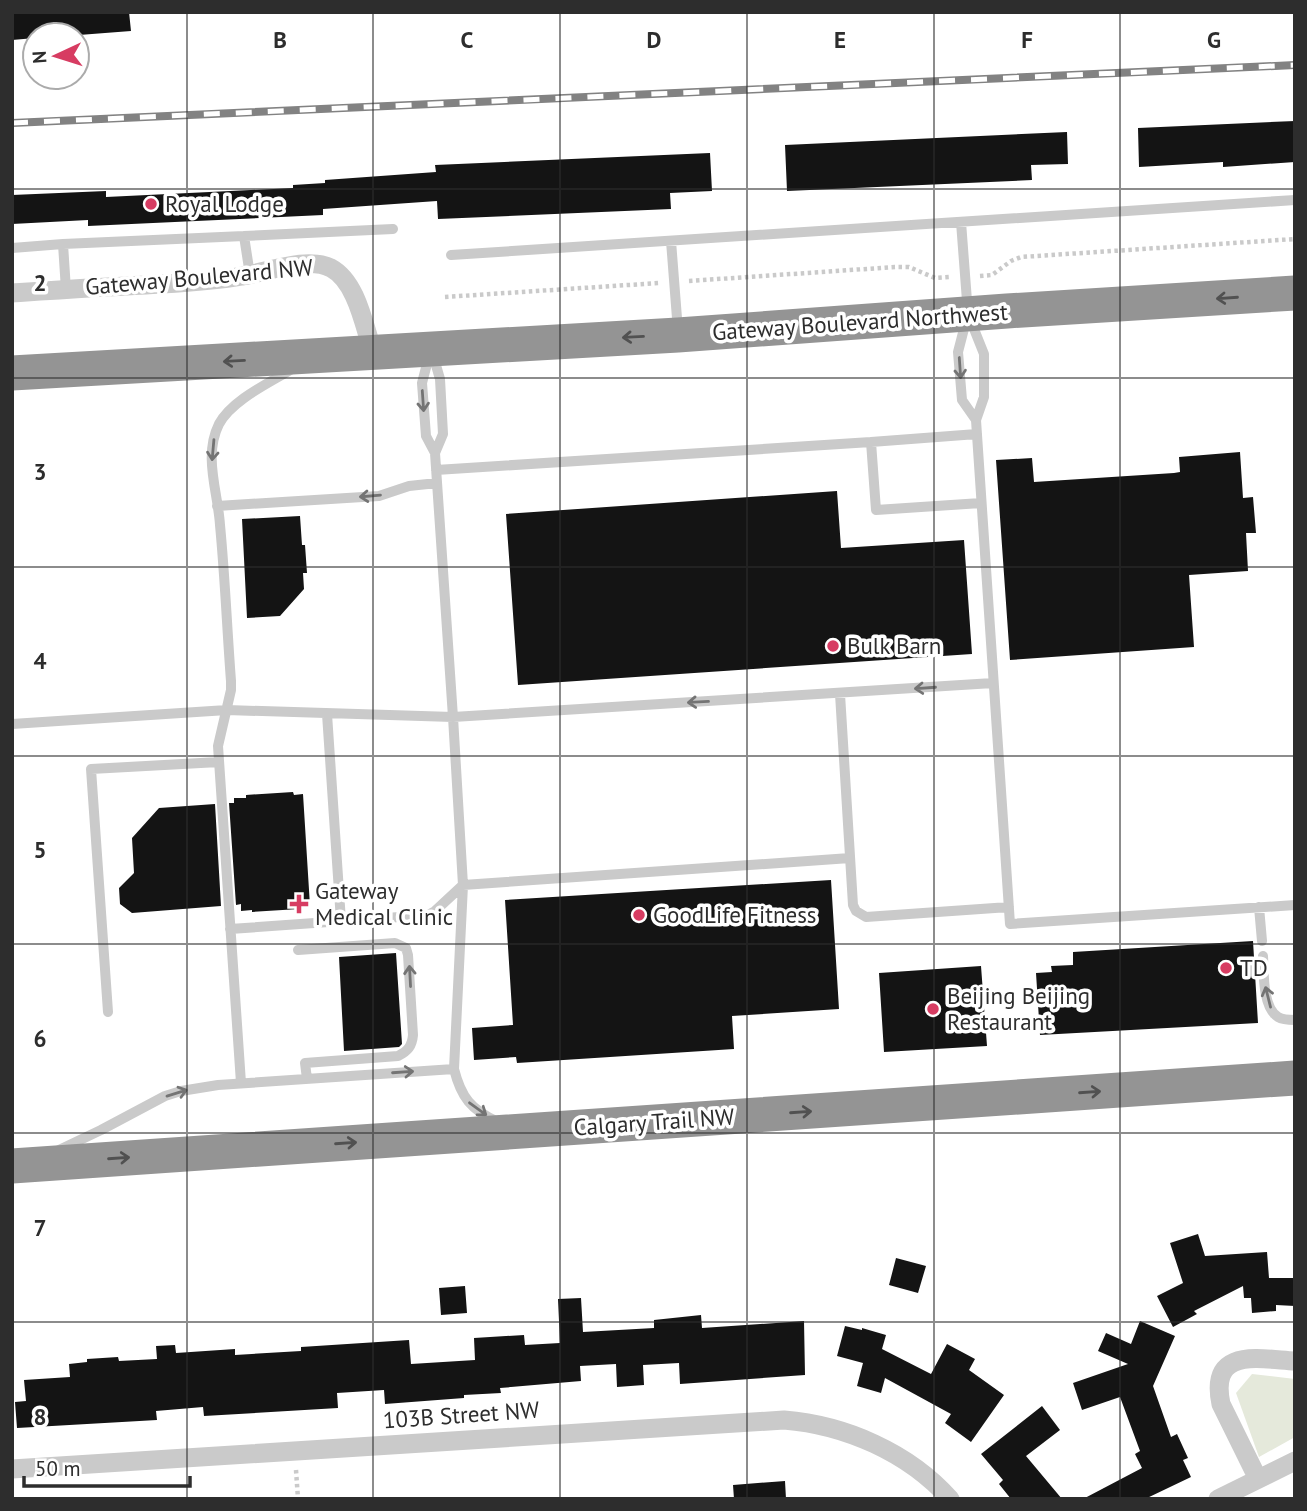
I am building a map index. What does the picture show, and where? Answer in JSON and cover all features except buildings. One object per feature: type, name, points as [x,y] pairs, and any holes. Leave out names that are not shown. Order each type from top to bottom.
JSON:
[{"type":"highway","name":"Gateway Boulevard Northwest","points":[[428,348],[678,335],[1295,293]]},
{"type":"highway","points":[[12,373],[428,348]]},
{"type":"highway","name":"Calgary Trail NW","points":[[20,1165],[1295,1079]]},
{"type":"street","name":"Gateway Boulevard NW","points":[[12,293],[205,281],[315,263],[341,274],[358,307],[373,352]]},
{"type":"street","points":[[1258,1479],[1221,1404],[1218,1391],[1220,1375],[1227,1366],[1238,1360],[1295,1361]]},
{"type":"street","name":"103B Street NW","points":[[12,1469],[773,1420],[825,1426],[870,1443],[923,1474],[950,1499]]},
{"type":"street","points":[[1218,1499],[1258,1479],[1292,1469]]},
{"type":"lane","points":[[451,255],[1295,200]]},
{"type":"lane","points":[[961,222],[968,314],[984,354],[984,397],[976,420],[1010,924],[1295,905]]},
{"type":"lane","points":[[12,248],[393,229]]},
{"type":"lane","points":[[244,236],[250,275]]},
{"type":"lane","points":[[671,241],[678,335]]},
{"type":"lane","points":[[63,244],[66,290]]},
{"type":"lane","points":[[968,314],[958,352],[962,400],[976,420]]},
{"type":"lane","points":[[428,348],[440,379],[443,434],[435,453]]},
{"type":"lane","points":[[428,348],[422,383],[426,436],[435,453],[463,884],[454,1069],[460,1088],[469,1103],[493,1119],[522,1131]]},
{"type":"lane","points":[[241,1083],[219,762],[219,737],[227,710],[231,681],[220,521],[212,457],[219,425],[232,408],[311,357]]},
{"type":"lane","points":[[436,470],[977,434]]},
{"type":"lane","points":[[871,442],[876,510],[981,503]]},
{"type":"lane","points":[[217,506],[379,496],[409,486],[437,483]]},
{"type":"lane","points":[[12,724],[227,710],[453,717],[993,683]]},
{"type":"lane","points":[[840,694],[853,905],[856,911],[866,917],[1009,907]]},
{"type":"lane","points":[[327,713],[341,921]]},
{"type":"lane","points":[[108,1012],[91,769],[219,762]]},
{"type":"lane","points":[[230,929],[428,915],[463,884],[850,858]]},
{"type":"lane","points":[[1259,907],[1262,941]]},
{"type":"lane","points":[[298,950],[394,943],[406,948],[408,955],[413,1044],[398,1056],[305,1063],[307,1079]]},
{"type":"lane","points":[[1263,956],[1265,988],[1270,1008],[1276,1016],[1295,1020]]},
{"type":"lane","points":[[20,1165],[101,1130],[165,1096],[199,1087],[454,1069]]},
{"type":"path","points":[[445,297],[895,267],[909,267],[935,278],[992,275],[1021,257],[1295,239]]},
{"type":"path","points":[[296,1470],[298,1499]]},
{"type":"shaded area","points":[[1252,1374],[1295,1379],[1295,1437],[1259,1457],[1236,1393]]},
{"type":"railway","points":[[12,123],[1295,65]]},
{"type":"place","name":"Royal Lodge","points":[[151,204]]},
{"type":"place","name":"Bulk Barn","points":[[833,646]]},
{"type":"place","name":"Gateway Medical Clinic","points":[[299,904]]},
{"type":"place","name":"GoodLife Fitness","points":[[639,915]]},
{"type":"place","name":"TD","points":[[1226,968]]},
{"type":"place","name":"Beijing Beijing Restaurant","points":[[933,1009]]}]
